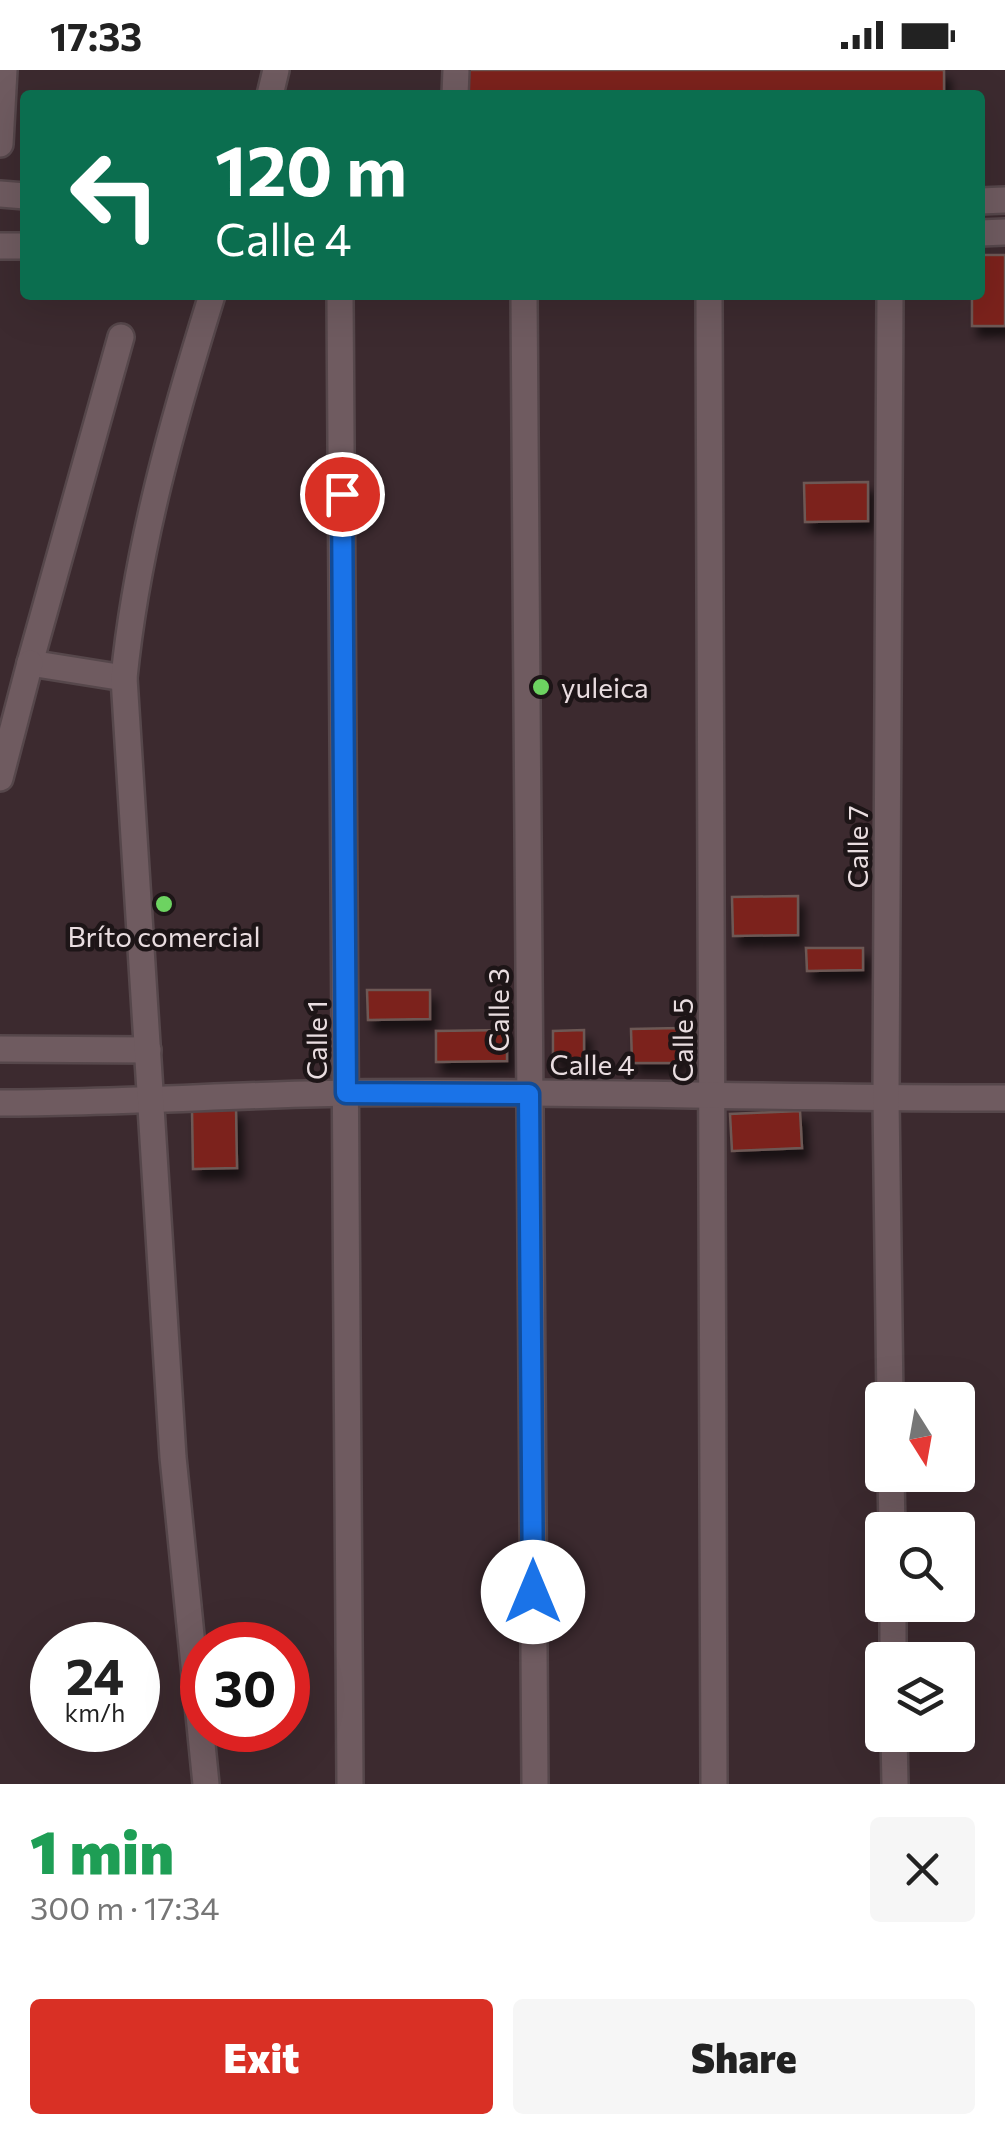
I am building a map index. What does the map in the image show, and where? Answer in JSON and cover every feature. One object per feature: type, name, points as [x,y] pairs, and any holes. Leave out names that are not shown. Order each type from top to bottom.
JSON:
[{"type":"street","points":[[0,144],[4,70]]},
{"type":"street","points":[[206,1784],[173,1457],[124,678],[131,607],[172,423],[210,300]]},
{"type":"street","name":"Calle 1","points":[[340,300],[350,1784]]},
{"type":"street","name":"Calle 3","points":[[524,300],[535,1784]]},
{"type":"street","name":"Calle 5","points":[[709,300],[714,1784]]},
{"type":"street","name":"Calle 7","points":[[890,300],[886,1098],[890,1382]]},
{"type":"street","points":[[0,778],[122,336]]},
{"type":"street","points":[[30,663],[124,678]]},
{"type":"street","points":[[0,1048],[148,1050]]},
{"type":"street","name":"Calle 4","points":[[0,1103],[346,1093],[1005,1098]]},
{"type":"street","points":[[894,1752],[895,1784]]},
{"type":"building","points":[[467,70],[944,70],[944,90],[466,90]]},
{"type":"building","points":[[985,255],[1005,255],[1005,326],[972,326],[972,300],[985,300]]},
{"type":"building","points":[[868,482],[868,521],[805,522],[804,483]]},
{"type":"building","points":[[798,896],[798,935],[733,936],[732,897]]},
{"type":"building","points":[[806,948],[863,948],[863,970],[807,971]]},
{"type":"building","points":[[367,990],[430,990],[430,1019],[368,1020]]},
{"type":"building","points":[[680,1028],[680,1063],[632,1063],[631,1029]]},
{"type":"building","points":[[507,1030],[507,1061],[436,1062],[436,1031]]},
{"type":"building","points":[[584,1030],[584,1058],[553,1059],[553,1031]]},
{"type":"building","points":[[236,1108],[237,1168],[193,1169],[192,1109]]},
{"type":"building","points":[[800,1111],[802,1148],[732,1151],[730,1114]]},
{"type":"place","name":"yuleica","points":[[541,687]]},
{"type":"place","name":"Bríto comercial","points":[[164,904]]},
{"type":"route","points":[[342,494],[346,1093],[529,1094],[533,1592]]}]
